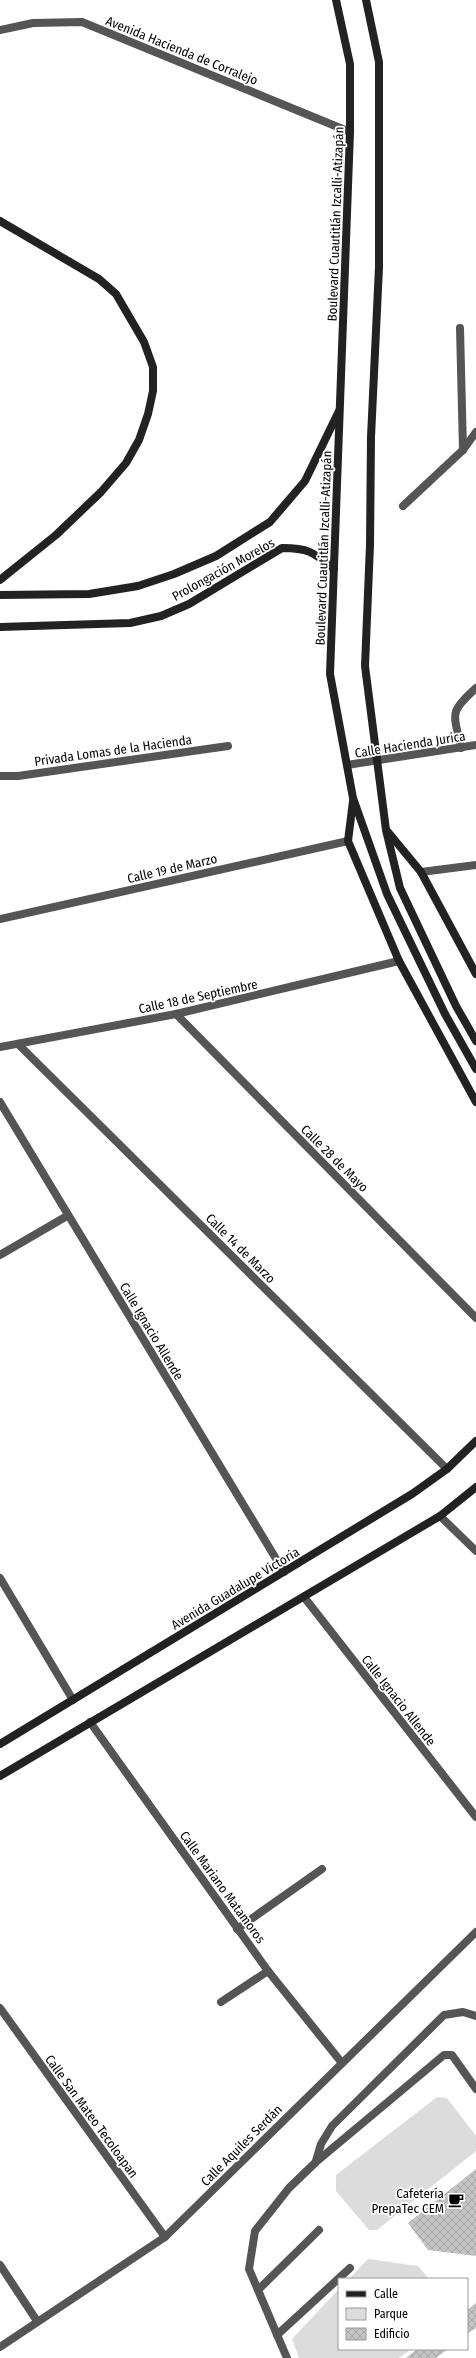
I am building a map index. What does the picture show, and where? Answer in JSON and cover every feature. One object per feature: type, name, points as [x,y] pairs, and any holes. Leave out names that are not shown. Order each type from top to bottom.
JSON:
[{"type":"main road","name":"Boulevard Cuautitlán Izcalli-Atizapán","points":[[336,0],[350,64],[350,132],[330,674],[353,798],[388,894],[445,1014],[476,1069]]},
{"type":"main road","points":[[366,0],[379,62],[379,267],[371,437],[370,545],[365,666],[386,830],[400,888],[456,1006],[476,1041]]},
{"type":"main road","points":[[0,221],[99,279],[116,294],[144,342],[153,367],[153,391],[140,440],[126,463],[101,492],[56,535],[0,580]]},
{"type":"main road","name":"Prolongación Morelos","points":[[0,595],[89,594],[138,586],[174,574],[216,556],[270,522],[305,481],[341,406]]},
{"type":"main road","name":"Prolongación Morelos","points":[[0,627],[130,623],[161,616],[189,604],[282,548],[299,548],[314,552],[334,569]]},
{"type":"main road","points":[[353,798],[348,841],[399,961],[476,1102]]},
{"type":"main road","points":[[386,830],[421,872],[476,974]]},
{"type":"main road","name":"Avenida Guadalupe Victoria","points":[[0,1744],[412,1494],[447,1469],[476,1441]]},
{"type":"main road","points":[[0,1776],[440,1516],[476,1487]]},
{"type":"street","name":"Avenida Hacienda de Corralejo","points":[[0,30],[33,23],[82,22],[350,132]]},
{"type":"street","points":[[460,328],[463,450]]},
{"type":"street","points":[[403,506],[463,450],[476,432]]},
{"type":"street","points":[[461,748],[454,716],[458,705],[476,688]]},
{"type":"street","name":"Privada Lomas de la Hacienda","points":[[0,776],[18,776],[228,746]]},
{"type":"street","name":"Calle Hacienda Jurica","points":[[347,765],[378,762],[476,746]]},
{"type":"street","name":"Calle 19 de Marzo","points":[[0,919],[348,841]]},
{"type":"street","points":[[421,872],[476,865]]},
{"type":"street","name":"Calle 18 de Septiembre","points":[[0,1047],[176,1014],[399,961]]},
{"type":"street","name":"Calle 28 de Mayo","points":[[176,1014],[476,1318]]},
{"type":"street","name":"Calle 14 de Marzo","points":[[18,1044],[447,1469]]},
{"type":"street","name":"Calle Ignacio Allende","points":[[0,1102],[67,1216],[284,1572]]},
{"type":"street","points":[[0,1255],[67,1216]]},
{"type":"street","points":[[440,1516],[476,1551]]},
{"type":"street","points":[[0,1578],[73,1700]]},
{"type":"street","name":"Calle Ignacio Allende","points":[[304,1597],[476,1817]]},
{"type":"street","name":"Calle Mariano Matamoros","points":[[90,1722],[237,1929],[342,2063]]},
{"type":"street","points":[[237,1929],[322,1869]]},
{"type":"street","name":"Calle Aquiles Serdán","points":[[0,2347],[165,2237],[476,1932]]},
{"type":"street","points":[[221,2002],[268,1970]]},
{"type":"street","name":"Calle San Mateo Tecoloapan","points":[[0,2008],[165,2237]]},
{"type":"street","points":[[316,2162],[321,2144],[332,2126],[444,2015],[463,2012],[476,2016]]},
{"type":"street","points":[[287,2358],[249,2269],[255,2231],[289,2188],[316,2162],[444,2055],[452,2055],[476,2089]]},
{"type":"street","points":[[258,2290],[319,2230]]},
{"type":"street","points":[[0,2265],[38,2321]]},
{"type":"street","points":[[339,2278],[350,2268]]},
{"type":"street","points":[[277,2336],[338,2279]]},
{"type":"green space","points":[[437,2097],[447,2098],[476,2136],[476,2151],[377,2230],[369,2230],[336,2191],[336,2175]]},
{"type":"green space","points":[[368,2259],[418,2266],[428,2278],[350,2278]]},
{"type":"green space","points":[[338,2290],[338,2350],[410,2350],[399,2358],[299,2358],[292,2339]]},
{"type":"building","name":"Cafetería PrepaTec CEM","points":[[476,2169],[476,2256],[428,2250],[408,2223]]},
{"type":"building","points":[[476,2303],[476,2328],[468,2333],[468,2309]]},
{"type":"building","points":[[416,2350],[447,2350],[436,2358],[406,2358]]},
{"type":"place","name":"Cafetería PrepaTec CEM","points":[[456,2200]]}]
